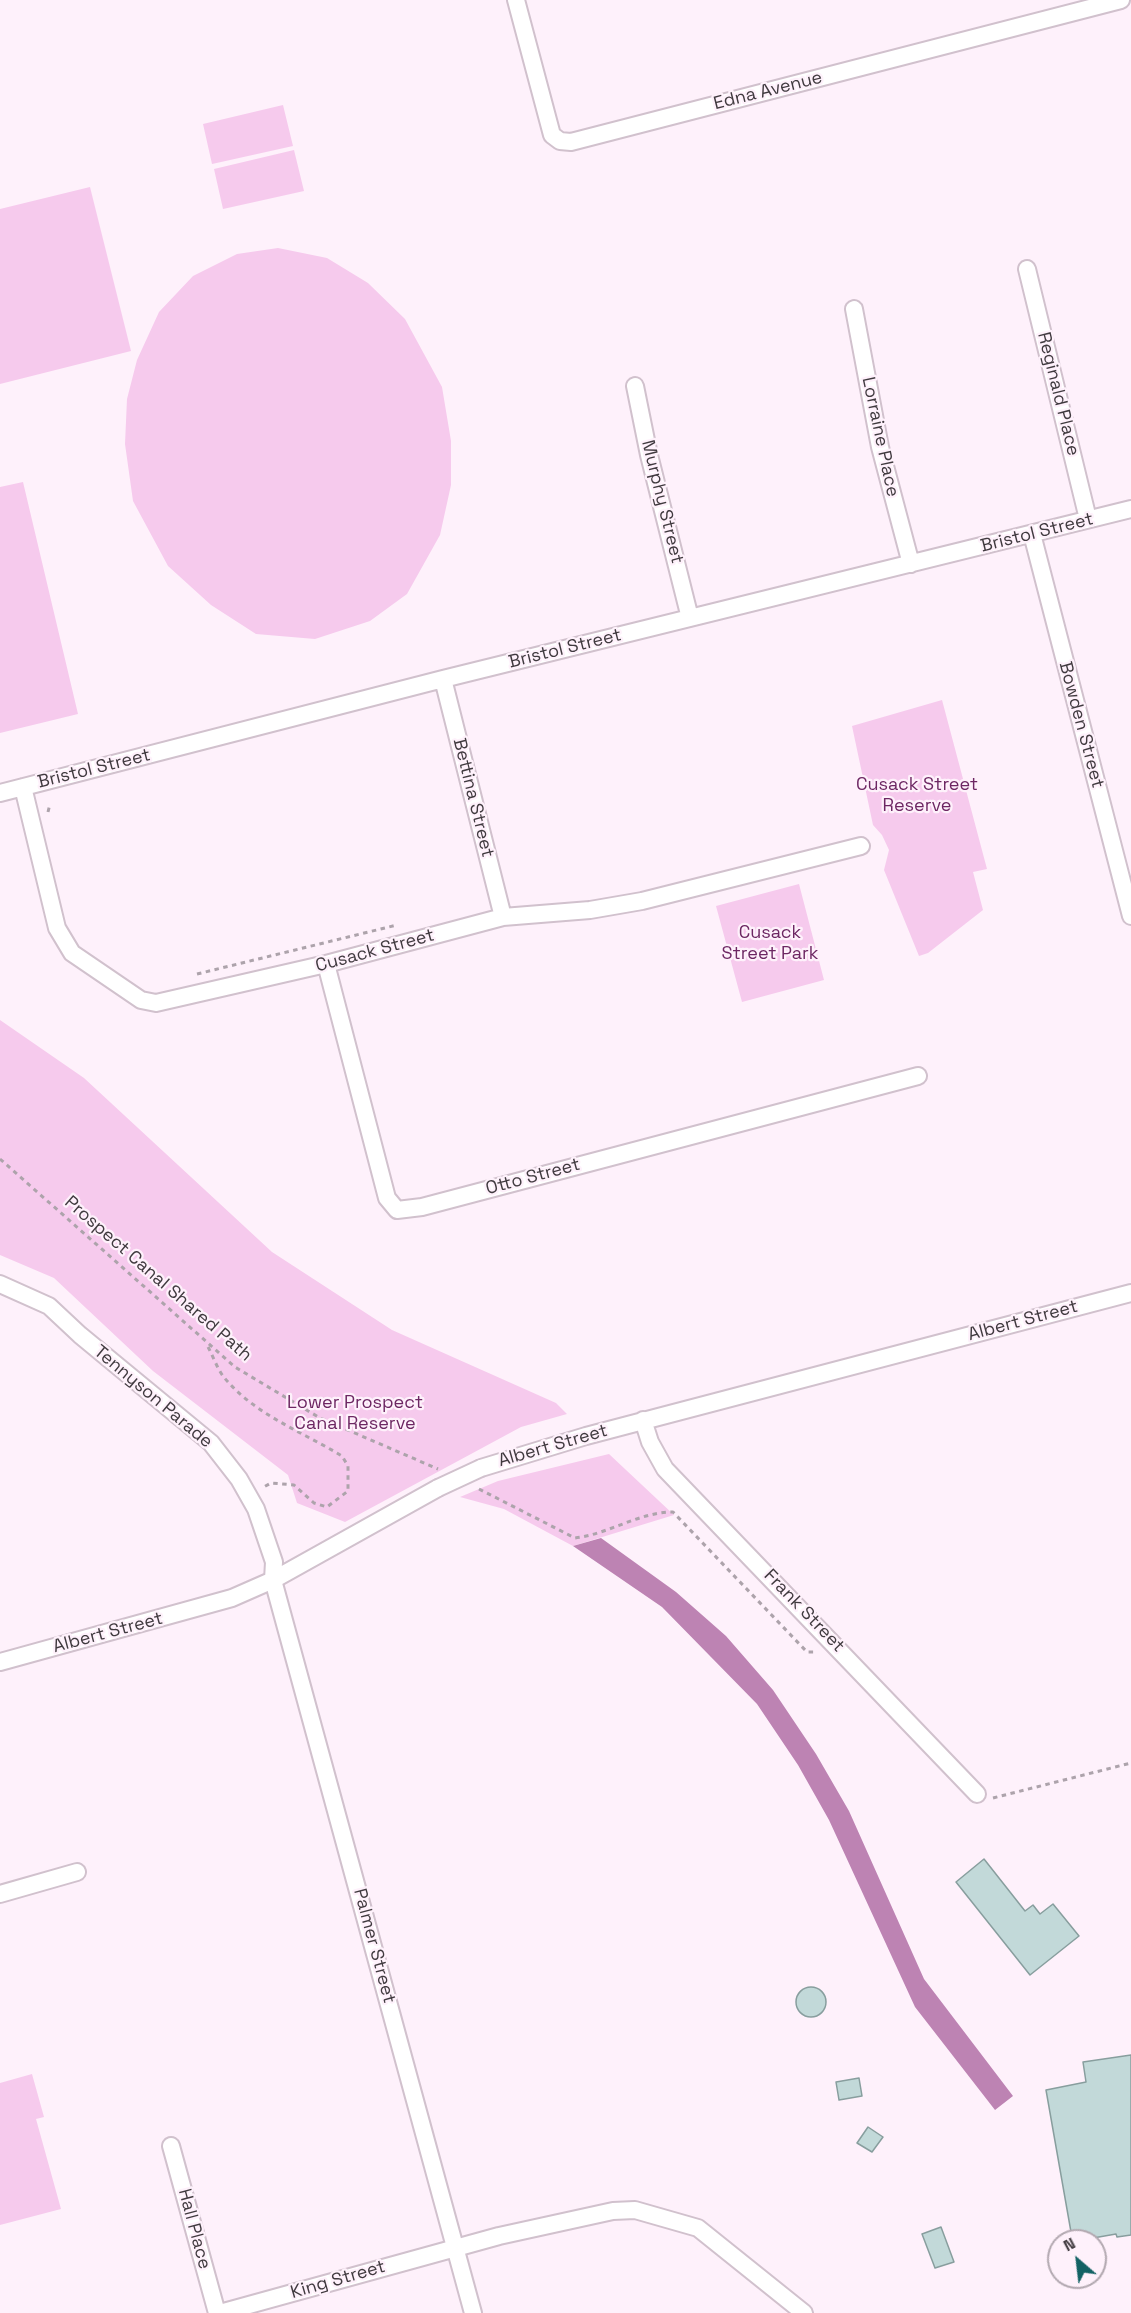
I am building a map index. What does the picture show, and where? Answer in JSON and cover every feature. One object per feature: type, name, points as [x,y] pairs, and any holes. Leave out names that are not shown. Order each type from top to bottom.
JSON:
[{"type":"street","name":"Edna Avenue","points":[[516,0],[552,135],[560,141],[571,142],[1121,0]]},
{"type":"street","name":"Reginald Place","points":[[1027,269],[1088,519]]},
{"type":"street","name":"Lorraine Place","points":[[854,309],[880,447],[911,564]]},
{"type":"street","name":"Murphy Street","points":[[635,386],[649,455],[690,618]]},
{"type":"street","name":"Bristol Street","points":[[0,793],[443,679],[1131,509]]},
{"type":"street","name":"Bowden Street","points":[[1032,534],[1131,916]]},
{"type":"street","name":"Bettina Street","points":[[443,679],[503,917]]},
{"type":"street","name":"Cusack Street","points":[[23,787],[57,928],[72,953],[141,1000],[156,1003],[326,964],[503,917],[590,910],[642,901],[861,846]]},
{"type":"street","name":"Otto Street","points":[[326,964],[387,1197],[398,1210],[422,1207],[918,1076]]},
{"type":"street","name":"Tennyson Parade","points":[[0,1284],[49,1306],[80,1335],[211,1443],[249,1495],[274,1562],[273,1580]]},
{"type":"street","name":"Albert Street","points":[[0,1662],[232,1598],[273,1580],[438,1488],[481,1468],[643,1420],[1131,1293]]},
{"type":"street","name":"Frank Street","points":[[643,1420],[650,1442],[664,1469],[843,1652],[977,1794]]},
{"type":"street","name":"Palmer Street","points":[[273,1580],[473,2313]]},
{"type":"street","points":[[0,1894],[77,1872]]},
{"type":"street","name":"Hall Place","points":[[171,2146],[218,2313]]},
{"type":"street","name":"King Street","points":[[218,2313],[456,2247],[613,2211],[635,2210],[698,2228],[804,2313]]},
{"type":"path","points":[[47,814],[50,804]]},
{"type":"path","points":[[190,975],[399,925]]},
{"type":"path","name":"Prospect Canal Shared Path","points":[[0,1159],[110,1254],[207,1345],[272,1391],[320,1418],[436,1468]]},
{"type":"path","points":[[207,1345],[222,1375],[241,1395],[271,1418],[342,1456],[348,1466],[348,1491],[327,1506],[314,1503],[294,1485],[271,1483],[249,1495]]},
{"type":"path","points":[[482,1490],[575,1538],[591,1536],[658,1512],[673,1512],[807,1652],[843,1652]]},
{"type":"path","points":[[977,1794],[987,1799],[1131,1763]]},
{"type":"green space","points":[[283,105],[293,146],[212,164],[203,124]]},
{"type":"green space","points":[[294,150],[304,191],[223,209],[214,169]]},
{"type":"green space","points":[[90,187],[131,351],[0,384],[0,209]]},
{"type":"green space","points":[[278,248],[327,258],[368,283],[405,319],[442,387],[451,441],[451,485],[440,535],[407,594],[370,621],[315,639],[256,634],[211,605],[168,566],[133,501],[125,444],[127,399],[137,360],[159,312],[193,276],[237,254]]},
{"type":"green space","points":[[23,482],[78,714],[0,733],[0,487]]},
{"type":"green space","name":"Cusack Street Reserve","points":[[942,700],[987,869],[973,872],[983,910],[928,953],[919,956],[884,870],[889,850],[882,835],[873,825],[852,726]]},
{"type":"green space","name":"Cusack Street Park","points":[[799,884],[824,980],[742,1002],[716,906]]},
{"type":"green space","name":"Lower Prospect Canal Reserve","points":[[0,1020],[84,1078],[272,1252],[392,1330],[556,1403],[567,1414],[521,1427],[345,1522],[297,1503],[288,1475],[153,1371],[54,1278],[0,1255]]},
{"type":"green space","points":[[609,1454],[674,1515],[573,1546],[504,1509],[460,1497],[498,1481]]},
{"type":"green space","points":[[32,2074],[44,2117],[36,2119],[61,2209],[0,2225],[0,2083]]},
{"type":"shaded area","points":[[601,1538],[676,1592],[726,1636],[773,1690],[816,1754],[849,1811],[924,1979],[1013,2096],[995,2110],[915,2007],[829,1820],[798,1765],[757,1704],[662,1607],[573,1546]]},
{"type":"building","points":[[984,1859],[1025,1911],[1033,1905],[1040,1914],[1053,1904],[1079,1936],[1030,1975],[956,1882]]},
{"type":"building","points":[[811,1987],[822,1991],[826,2002],[822,2013],[811,2017],[800,2013],[796,2002],[800,1991]]},
{"type":"building","points":[[1131,2055],[1131,2235],[1107,2236],[1107,2229],[1070,2229],[1046,2090],[1086,2082],[1083,2062]]},
{"type":"building","points":[[859,2078],[862,2096],[839,2100],[836,2082]]},
{"type":"building","points":[[868,2127],[883,2137],[872,2152],[857,2143]]},
{"type":"building","points":[[941,2227],[954,2262],[935,2268],[922,2234]]}]
